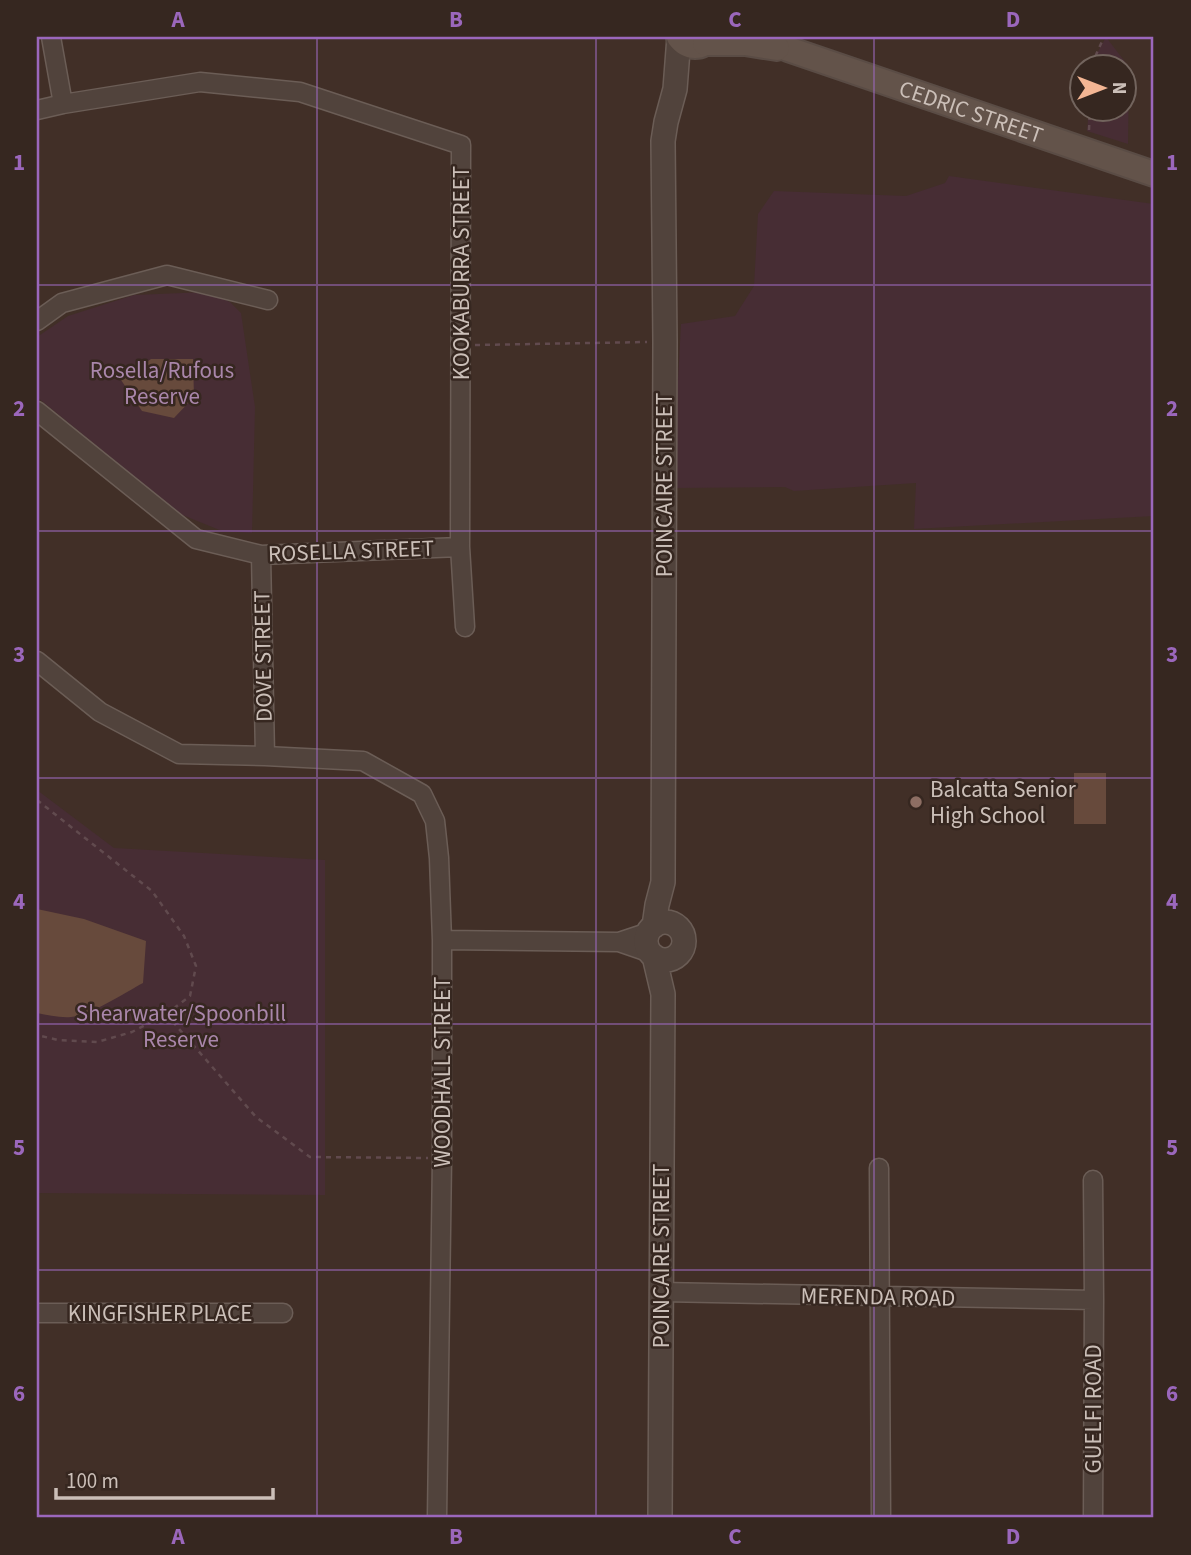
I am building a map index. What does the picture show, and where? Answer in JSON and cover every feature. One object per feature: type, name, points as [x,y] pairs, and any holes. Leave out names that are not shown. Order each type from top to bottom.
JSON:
[{"type":"main road","name":"CEDRIC STREET","points":[[760,37],[788,49],[1154,174]]},
{"type":"main road","name":"CEDRIC STREET","points":[[695,40],[788,49]]},
{"type":"street","points":[[51,37],[62,104]]},
{"type":"street","name":"POINCAIRE STREET","points":[[660,1518],[663,994],[669,979],[657,945],[657,905],[663,882],[663,141],[675,89],[695,40]]},
{"type":"street","name":"KOOKABURRA STREET","points":[[37,110],[200,82],[300,92],[461,145],[460,547],[465,628]]},
{"type":"street","points":[[37,321],[62,303],[167,275],[268,300]]},
{"type":"street","name":"ROSELLA STREET","points":[[37,411],[197,540],[261,555],[460,547]]},
{"type":"street","name":"DOVE STREET","points":[[261,555],[265,756]]},
{"type":"street","name":"WOODHALL STREET","points":[[37,661],[100,712],[179,754],[363,761],[422,794],[435,821],[442,940],[437,1518]]},
{"type":"street","name":"POINCAIRE STREET","points":[[657,945],[661,923],[675,925],[680,930],[663,882]]},
{"type":"street","points":[[442,940],[619,942],[657,945]]},
{"type":"street","points":[[879,1168],[881,1518]]},
{"type":"street","name":"GUELFI ROAD","points":[[1093,1180],[1093,1518]]},
{"type":"street","name":"MERENDA ROAD","points":[[661,1292],[1094,1300]]},
{"type":"street","name":"KINGFISHER PLACE","points":[[37,1312],[284,1313]]},
{"type":"path","points":[[1088,137],[1089,122]]},
{"type":"path","points":[[461,345],[665,342]]},
{"type":"path","points":[[37,800],[152,891],[184,936],[197,966],[190,996],[166,1014],[132,1032],[97,1042],[58,1040],[37,1035]]},
{"type":"path","points":[[166,1014],[256,1117],[310,1157],[442,1158]]},
{"type":"green space","points":[[1106,37],[1118,52],[1098,52]]},
{"type":"green space","points":[[1088,122],[1128,122],[1128,144],[1087,131]]},
{"type":"green space","points":[[949,176],[1154,204],[1154,516],[914,529],[916,483],[794,491],[785,487],[675,488],[681,324],[735,316],[754,286],[758,214],[774,191],[906,196],[945,183]]},
{"type":"green space","name":"Rosella/Rufous Reserve","points":[[206,292],[230,302],[241,313],[255,407],[252,533],[222,531],[180,514],[37,397],[37,337],[68,316],[134,295]]},
{"type":"green space","name":"Shearwater/Spoonbill Reserve","points":[[37,790],[114,848],[325,860],[325,1195],[37,1193]]},
{"type":"shaded area","points":[[151,359],[193,359],[194,397],[174,418],[142,411],[121,380]]},
{"type":"shaded area","points":[[1074,773],[1106,773],[1106,824],[1074,824]]},
{"type":"shaded area","points":[[37,909],[84,919],[146,941],[143,983],[79,1016],[63,1017],[37,1013]]},
{"type":"place","name":"Balcatta Senior High School","points":[[916,802]]}]
